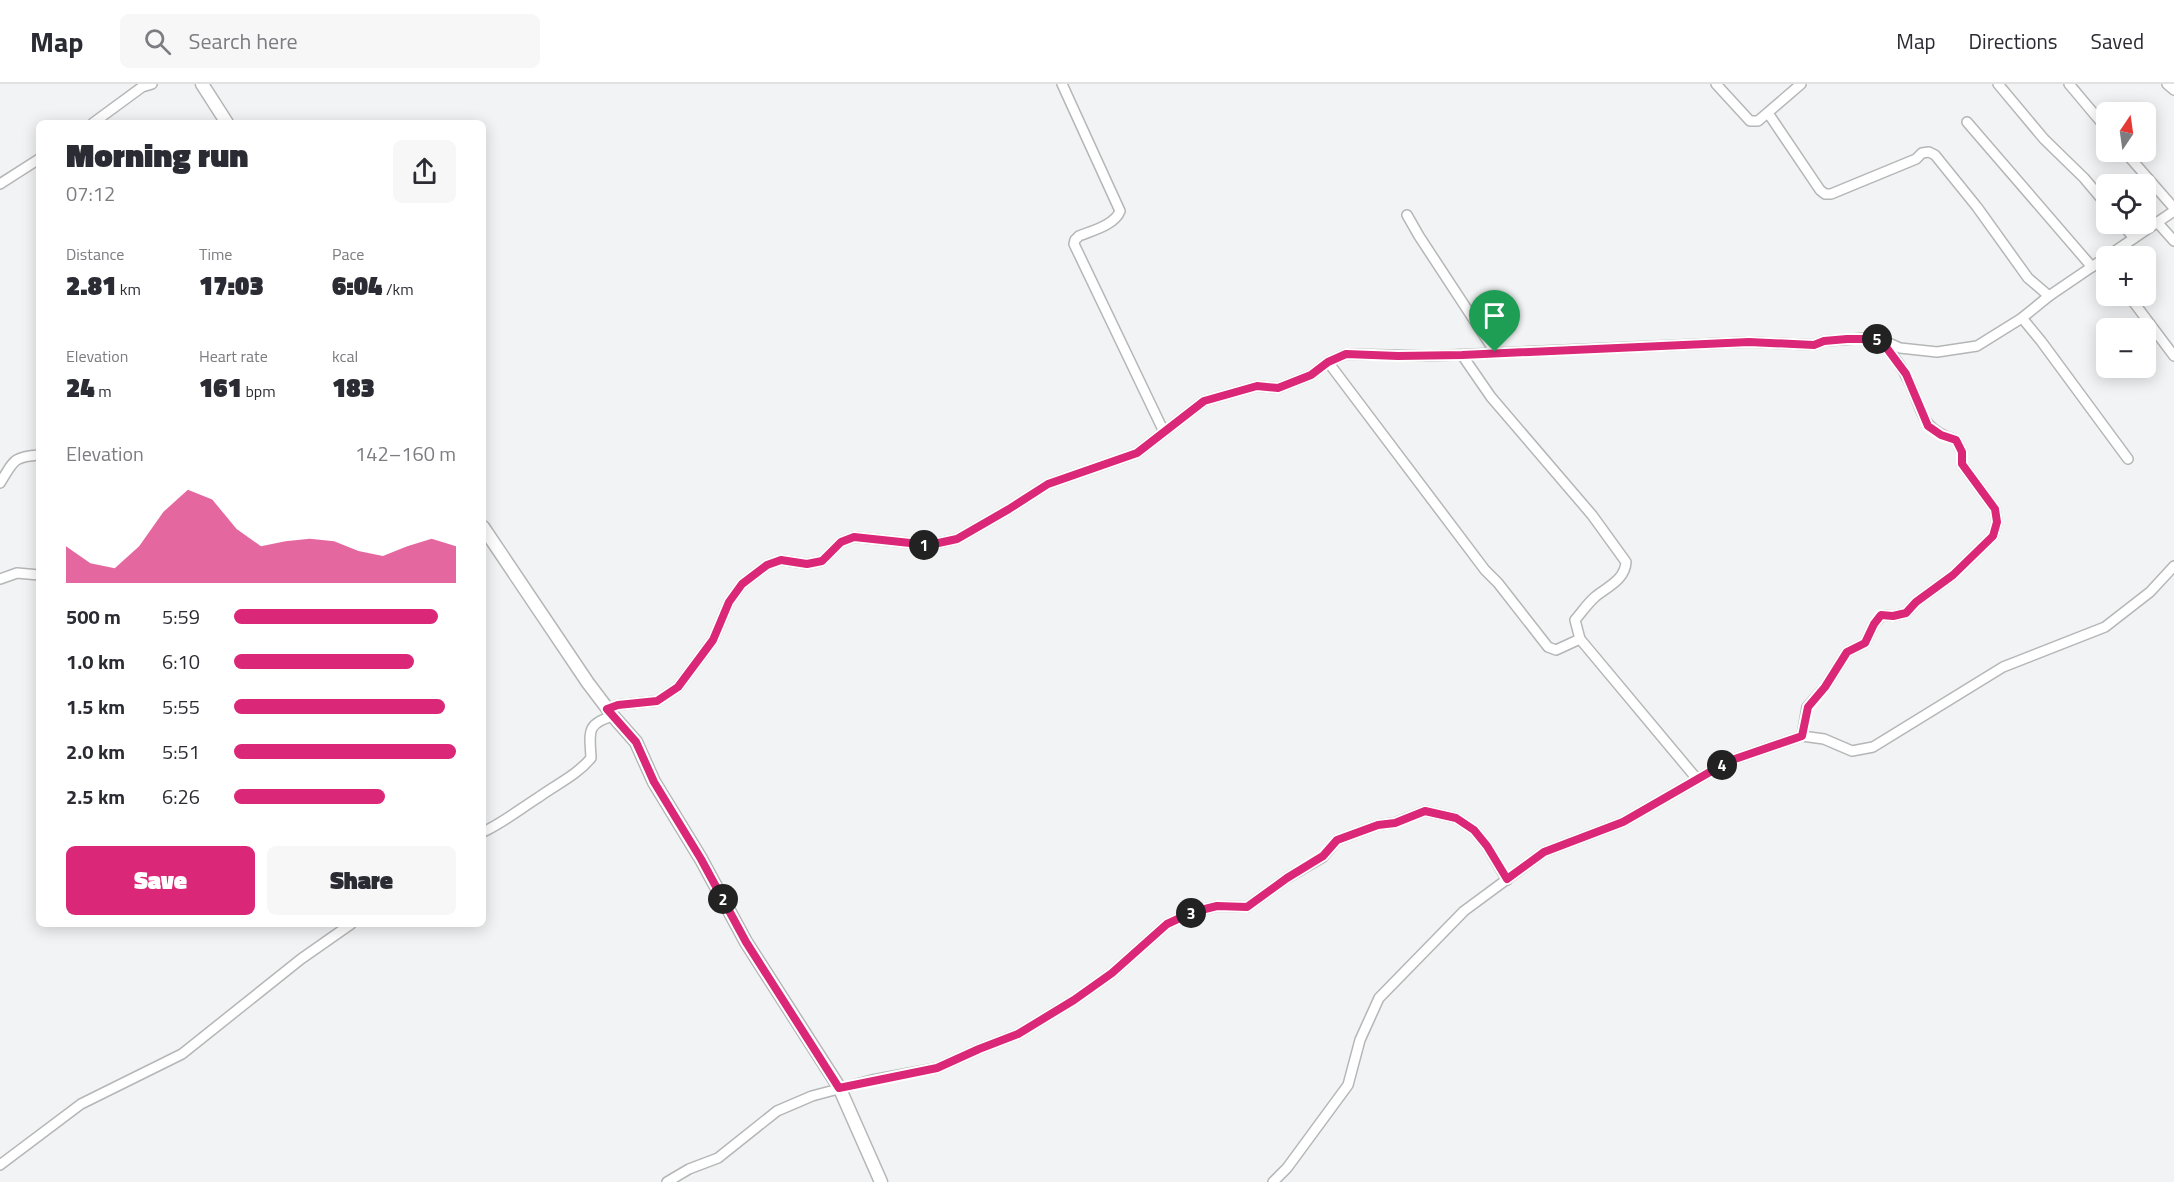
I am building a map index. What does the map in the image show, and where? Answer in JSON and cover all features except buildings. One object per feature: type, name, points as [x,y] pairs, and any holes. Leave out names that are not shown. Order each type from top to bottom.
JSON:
[{"type":"street","points":[[97,120],[142,87],[152,84]]},
{"type":"street","points":[[202,84],[225,120]]},
{"type":"street","points":[[1062,84],[1120,211],[1113,220],[1079,236],[1074,244],[1164,432]]},
{"type":"street","points":[[1716,84],[1750,121],[1758,121],[1801,84]]},
{"type":"street","points":[[1998,84],[2044,139],[2096,192]]},
{"type":"street","points":[[2070,84],[2096,116]]},
{"type":"street","points":[[2167,84],[2174,90]]},
{"type":"street","points":[[1768,112],[1820,190],[1825,194],[1831,194],[1916,159],[1922,153],[1929,152],[1935,155],[1977,207],[2028,278],[2049,296]]},
{"type":"street","points":[[1967,122],[2092,267]]},
{"type":"street","points":[[0,184],[36,161]]},
{"type":"street","points":[[2123,246],[2174,209],[2134,162]]},
{"type":"street","points":[[1407,215],[1495,352]]},
{"type":"street","points":[[2157,222],[2174,241]]},
{"type":"street","points":[[2131,234],[2134,238]]},
{"type":"street","points":[[486,830],[507,820],[581,770],[591,758],[590,732],[598,720],[618,705],[657,701],[678,687],[713,640],[729,602],[742,584],[767,565],[781,560],[807,564],[822,561],[841,542],[854,537],[929,545],[957,539],[1048,484],[1137,453],[1204,401],[1257,386],[1278,388],[1311,375],[1328,362],[1346,354],[1462,355],[1749,342],[1814,345],[1824,341],[1880,339],[1900,348],[1937,352],[1977,346],[2022,318],[2049,296],[2096,265]]},
{"type":"street","points":[[2136,306],[2174,356]]},
{"type":"street","points":[[2022,318],[2042,341],[2128,459]]},
{"type":"street","points":[[1802,736],[1808,707],[1825,687],[1847,652],[1865,643],[1881,615],[1893,616],[1906,613],[1916,602],[1953,575],[1993,536],[1997,522],[1992,502],[1962,464],[1962,452],[1956,440],[1941,435],[1928,426],[1906,374],[1880,339]]},
{"type":"street","points":[[1462,355],[1491,398],[1592,515],[1626,562],[1625,570],[1617,580],[1593,598],[1575,620],[1580,639],[1697,779]]},
{"type":"street","points":[[1328,362],[1485,570],[1498,583],[1548,647],[1556,650],[1580,639]]},
{"type":"street","points":[[0,483],[12,463],[20,456],[36,454]]},
{"type":"street","points":[[486,531],[610,712],[636,742],[654,782],[701,859],[746,942],[839,1088],[881,1182]]},
{"type":"street","points":[[1273,1182],[1287,1168],[1348,1085],[1360,1040],[1379,998],[1464,911],[1544,852],[1623,822],[1729,761],[1802,736],[1824,739],[1852,751],[1873,747],[2003,667],[2105,627],[2150,592],[2174,566]]},
{"type":"street","points":[[0,579],[17,573],[36,575]]},
{"type":"street","points":[[667,1182],[689,1169],[718,1158],[777,1111],[812,1096],[839,1088],[937,1068],[1018,1034],[1074,1000],[1112,973],[1167,924],[1193,912],[1217,906],[1247,907],[1323,856],[1337,840],[1378,825],[1395,823],[1425,811],[1456,818],[1474,830],[1481,838],[1507,879]]},
{"type":"street","points":[[0,1165],[81,1104],[182,1054],[301,959],[347,927]]},
{"type":"route","points":[[1880,339],[1906,374],[1928,426],[1941,435],[1956,440],[1962,452],[1962,464],[1992,502],[1997,522],[1993,536],[1953,575],[1916,602],[1906,613],[1893,616],[1881,615],[1865,643],[1847,652],[1835,674],[1808,707],[1802,736],[1729,761],[1623,822],[1544,852],[1507,879],[1487,846],[1474,830],[1456,818],[1425,811],[1395,823],[1378,825],[1337,840],[1323,856],[1247,907],[1217,906],[1193,912],[1167,924],[1112,973],[1074,1000],[1018,1034],[937,1068],[839,1088],[746,942],[701,859],[654,782],[636,742],[607,709],[618,705],[657,701],[678,687],[713,640],[729,602],[742,584],[767,565],[781,560],[807,564],[822,561],[841,542],[854,537],[929,545],[957,539],[1048,484],[1137,453],[1204,401],[1257,386],[1278,388],[1311,375],[1328,362],[1346,354],[1398,356],[1495,352],[1749,342],[1814,345],[1824,341],[1880,339]]}]
